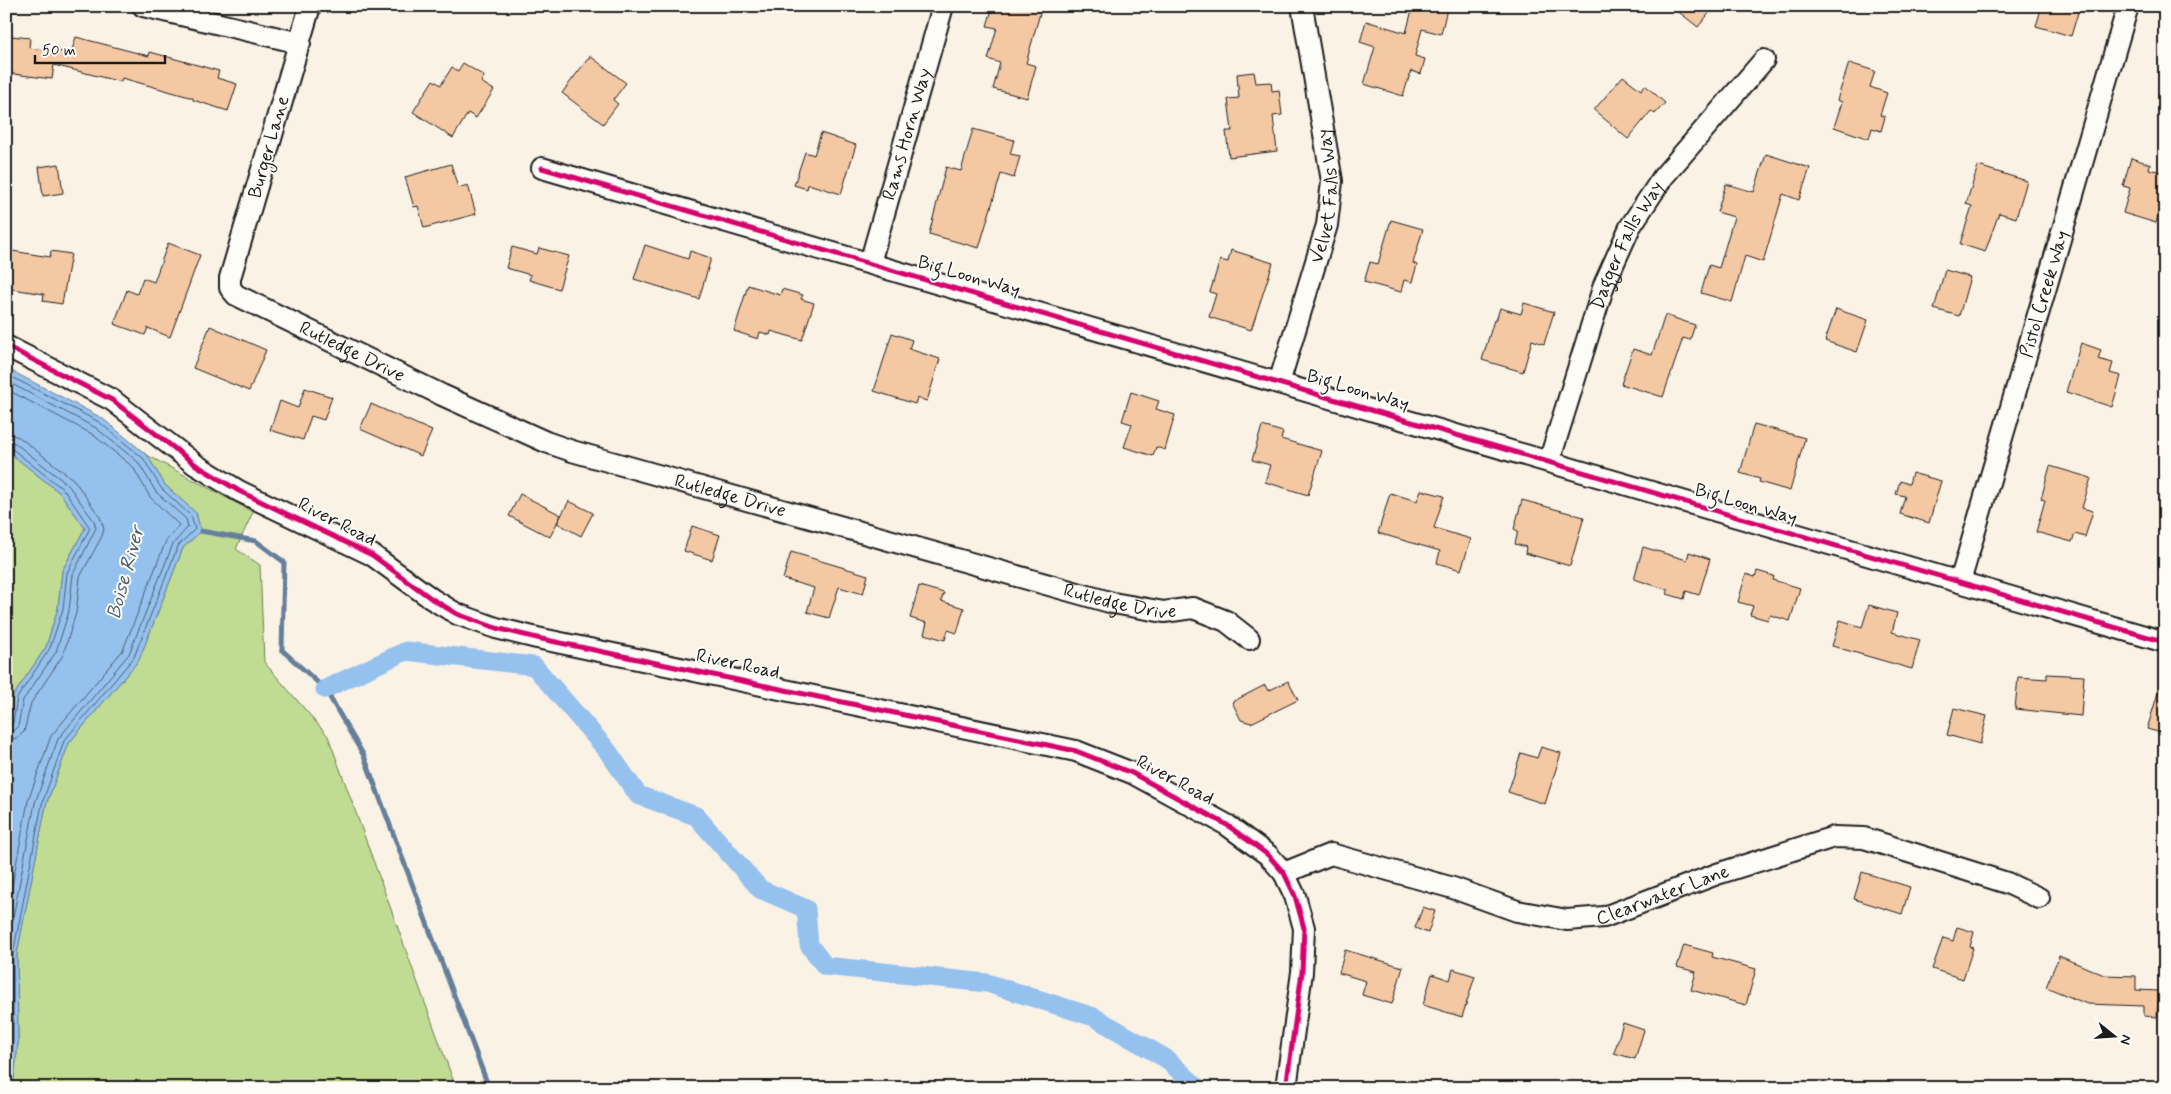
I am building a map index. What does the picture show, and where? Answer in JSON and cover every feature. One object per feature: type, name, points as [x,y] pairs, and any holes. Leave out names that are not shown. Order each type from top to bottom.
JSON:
[{"type":"street","points":[[143,6],[300,43]]},
{"type":"street","name":"Burger Lane","points":[[230,288],[230,278],[310,6]]},
{"type":"street","name":"Rams Horn Way","points":[[870,263],[943,6]]},
{"type":"street","name":"Velvet Falls Way","points":[[1279,383],[1327,225],[1332,181],[1302,6]]},
{"type":"street","name":"Pistol Creek Way","points":[[1960,582],[2128,6]]},
{"type":"street","name":"Dagger Falls Way","points":[[1549,462],[1604,284],[1630,227],[1663,177],[1764,60]]},
{"type":"street","name":"Big Loon Way","points":[[542,168],[2165,642]]},
{"type":"street","name":"Rutledge Drive","points":[[230,288],[236,296],[255,306],[442,396],[546,442],[892,542],[1113,603],[1164,612],[1193,608],[1226,621],[1249,639]]},
{"type":"street","name":"River Road","points":[[6,346],[112,400],[196,465],[239,491],[372,555],[432,599],[457,614],[496,628],[536,638],[1076,751],[1132,773],[1227,825],[1268,855],[1284,873],[1296,896],[1304,928],[1302,972],[1286,1088]]},
{"type":"street","name":"Clearwater Lane","points":[[1284,873],[1331,854],[1453,888],[1517,911],[1567,920],[1604,917],[1717,874],[1834,837],[1864,838],[2008,883],[2039,898]]},
{"type":"green space","points":[[6,450],[60,493],[85,528],[62,571],[58,608],[46,647],[13,696],[6,735]]},
{"type":"green space","points":[[147,455],[253,512],[236,549],[260,565],[264,662],[328,736],[456,1088],[13,1088],[18,1043],[17,954],[46,805],[69,743],[139,660],[183,548],[201,531],[196,513],[165,485]]},
{"type":"water","name":"Boise River","points":[[6,368],[102,418],[147,455],[165,485],[196,513],[201,531],[183,548],[139,660],[69,743],[46,805],[17,954],[18,1043],[13,1088],[6,1088],[6,736],[13,696],[46,647],[58,608],[62,571],[85,528],[60,493],[6,450]]},
{"type":"building","points":[[993,6],[1042,6],[1026,63],[1036,66],[1027,98],[993,89],[1000,63],[988,59],[997,28],[987,26]]},
{"type":"building","points":[[1413,6],[1439,6],[1447,9],[1441,34],[1422,29],[1415,56],[1425,59],[1421,74],[1411,71],[1403,96],[1364,84],[1375,47],[1360,42],[1366,21],[1406,33]]},
{"type":"building","points":[[1671,6],[1715,6],[1698,27]]},
{"type":"building","points":[[2042,6],[2080,6],[2071,36],[2036,26]]},
{"type":"building","points":[[11,36],[30,38],[29,48],[71,53],[76,37],[149,56],[150,52],[219,71],[217,78],[237,84],[228,111],[193,100],[193,98],[122,78],[121,82],[54,65],[52,79],[6,73]]},
{"type":"building","points":[[590,56],[626,83],[613,100],[618,104],[603,124],[562,93]]},
{"type":"building","points":[[463,63],[484,76],[481,82],[494,90],[476,118],[468,113],[453,138],[413,112],[433,80],[441,85],[452,67],[458,71]]},
{"type":"building","points":[[1849,63],[1875,71],[1870,87],[1887,93],[1880,115],[1885,117],[1881,131],[1872,128],[1869,139],[1834,127],[1842,102],[1837,100]]},
{"type":"building","points":[[1254,72],[1256,83],[1271,82],[1272,91],[1279,90],[1282,115],[1273,116],[1277,151],[1229,157],[1226,131],[1232,131],[1228,99],[1239,98],[1237,74]]},
{"type":"building","points":[[1623,76],[1641,90],[1645,85],[1665,103],[1655,114],[1651,111],[1628,139],[1594,110]]},
{"type":"building","points":[[973,129],[1014,140],[1010,154],[1020,156],[1014,178],[1001,174],[979,248],[929,234],[946,167],[961,171]]},
{"type":"building","points":[[821,133],[856,145],[841,194],[808,184],[807,189],[794,185],[805,152],[814,155]]},
{"type":"building","points":[[1766,154],[1810,168],[1799,200],[1783,194],[1763,262],[1745,256],[1732,302],[1701,293],[1709,265],[1719,268],[1734,217],[1717,212],[1726,184],[1754,192]]},
{"type":"building","points":[[2131,158],[2150,164],[2149,169],[2165,173],[2165,214],[2159,213],[2156,223],[2123,213],[2130,188],[2123,186]]},
{"type":"building","points":[[59,164],[63,193],[43,196],[39,167]]},
{"type":"building","points":[[451,164],[458,188],[468,185],[476,214],[424,228],[418,206],[414,207],[405,177]]},
{"type":"building","points":[[1978,166],[2027,181],[2016,218],[1999,213],[1985,252],[1960,244],[1972,206],[1966,204]]},
{"type":"building","points":[[1391,220],[1423,229],[1413,263],[1417,265],[1412,282],[1404,280],[1401,292],[1364,282],[1370,262],[1378,264]]},
{"type":"building","points":[[168,243],[200,255],[170,337],[148,328],[145,335],[114,324],[127,290],[137,294],[143,278],[154,282]]},
{"type":"building","points":[[645,245],[688,259],[690,251],[711,258],[699,299],[634,279]]},
{"type":"building","points":[[512,247],[537,254],[539,248],[569,256],[559,289],[529,280],[531,275],[506,268]]},
{"type":"building","points":[[6,250],[50,257],[51,251],[71,254],[62,304],[43,301],[44,294],[6,288]]},
{"type":"building","points":[[1231,250],[1273,263],[1251,330],[1209,317],[1216,294],[1210,292],[1220,260],[1228,262]]},
{"type":"building","points":[[1945,270],[1970,277],[1959,316],[1934,309]]},
{"type":"building","points":[[748,285],[780,295],[782,289],[803,295],[801,299],[814,303],[802,340],[771,331],[770,335],[760,332],[758,339],[734,331]]},
{"type":"building","points":[[1524,303],[1554,312],[1544,344],[1532,340],[1523,372],[1482,360],[1494,320],[1496,321],[1500,308],[1521,314]]},
{"type":"building","points":[[1836,309],[1868,320],[1857,352],[1825,341]]},
{"type":"building","points":[[1665,315],[1695,325],[1690,340],[1683,338],[1663,397],[1621,384],[1633,349],[1652,355]]},
{"type":"building","points":[[210,326],[266,350],[249,391],[193,368]]},
{"type":"building","points":[[892,333],[912,340],[909,349],[940,359],[927,401],[917,398],[915,404],[874,391]]},
{"type":"building","points":[[2081,343],[2101,350],[2098,359],[2113,363],[2110,373],[2121,376],[2112,407],[2066,392]]},
{"type":"building","points":[[305,388],[332,397],[324,420],[311,416],[303,440],[270,430],[280,401],[298,408]]},
{"type":"building","points":[[1131,392],[1159,401],[1156,409],[1175,415],[1165,450],[1156,447],[1153,456],[1124,447],[1132,424],[1122,421]]},
{"type":"building","points":[[371,404],[432,431],[421,456],[360,429]]},
{"type":"building","points":[[1754,424],[1805,438],[1790,491],[1759,482],[1760,479],[1740,473]]},
{"type":"building","points":[[1262,426],[1283,432],[1281,439],[1322,451],[1308,495],[1265,482],[1270,465],[1252,460]]},
{"type":"building","points":[[2050,466],[2091,478],[2082,508],[2093,511],[2085,537],[2075,534],[2072,542],[2036,532],[2045,500],[2041,499]]},
{"type":"building","points":[[1912,473],[1941,481],[1929,523],[1900,514],[1905,496],[1896,494],[1900,481],[1909,484]]},
{"type":"building","points":[[1421,490],[1444,496],[1434,528],[1471,539],[1461,570],[1437,563],[1440,551],[1378,533],[1390,493],[1417,501]]},
{"type":"building","points":[[520,494],[561,515],[550,537],[509,516]]},
{"type":"building","points":[[1522,500],[1584,517],[1570,566],[1525,553],[1526,547],[1515,544],[1518,531],[1514,529]]},
{"type":"building","points":[[569,501],[593,513],[581,536],[557,523]]},
{"type":"building","points":[[692,526],[720,535],[712,560],[684,551]]},
{"type":"building","points":[[1643,547],[1687,560],[1689,552],[1710,559],[1699,595],[1686,591],[1684,599],[1667,594],[1668,590],[1634,579]]},
{"type":"building","points":[[791,552],[868,575],[863,594],[839,587],[829,618],[807,612],[814,588],[783,579]]},
{"type":"building","points":[[1757,571],[1774,576],[1773,580],[1800,588],[1790,621],[1770,615],[1768,620],[1750,615],[1753,606],[1738,602],[1746,574],[1755,577]]},
{"type":"building","points":[[919,586],[944,593],[941,601],[964,608],[957,633],[948,630],[945,640],[924,634],[927,623],[910,618]]},
{"type":"building","points":[[1869,605],[1897,613],[1892,632],[1920,640],[1912,669],[1832,646],[1840,620],[1862,627]]},
{"type":"building","points":[[2047,674],[2084,676],[2081,716],[2015,709],[2018,677],[2047,679]]},
{"type":"building","points":[[1288,681],[1298,700],[1251,723],[1241,720],[1232,702],[1265,685],[1268,691]]},
{"type":"building","points":[[2161,683],[2165,683],[2165,734],[2147,729]]},
{"type":"building","points":[[1954,708],[1987,716],[1980,744],[1947,735]]},
{"type":"building","points":[[1541,747],[1561,753],[1545,804],[1508,792],[1521,753],[1537,758]]},
{"type":"building","points":[[1862,872],[1910,887],[1902,914],[1854,899]]},
{"type":"building","points":[[1423,907],[1435,911],[1428,933],[1415,928]]},
{"type":"building","points":[[1957,927],[1974,932],[1970,947],[1973,948],[1963,979],[1932,969],[1943,938],[1953,941]]},
{"type":"building","points":[[1684,945],[1713,953],[1712,957],[1756,969],[1746,1005],[1691,990],[1696,972],[1677,967]]},
{"type":"building","points":[[1345,950],[1403,967],[1392,1004],[1362,995],[1366,981],[1339,973]]},
{"type":"building","points":[[2059,956],[2104,975],[2136,976],[2136,990],[2159,991],[2157,1017],[2144,1016],[2144,1006],[2087,1004],[2046,987]]},
{"type":"building","points":[[1453,969],[1475,976],[1462,1017],[1423,1005],[1432,974],[1450,980]]},
{"type":"building","points":[[1623,1023],[1644,1030],[1635,1059],[1614,1053]]},
{"type":"waterway","points":[[201,531],[256,541],[284,562],[282,650],[325,689],[364,756],[489,1088]]},
{"type":"waterway","points":[[325,689],[406,651],[534,666],[607,750],[638,795],[696,816],[760,889],[806,909],[809,945],[825,966],[987,983],[1094,1017],[1165,1058],[1198,1088]]},
{"type":"cycle path","points":[[542,168],[2165,642]]},
{"type":"cycle path","points":[[6,346],[112,400],[196,465],[239,491],[372,555],[432,599],[457,614],[496,628],[537,638],[1076,751],[1132,773],[1227,825],[1268,855],[1284,873],[1295,896],[1304,928],[1302,972],[1286,1088]]}]
